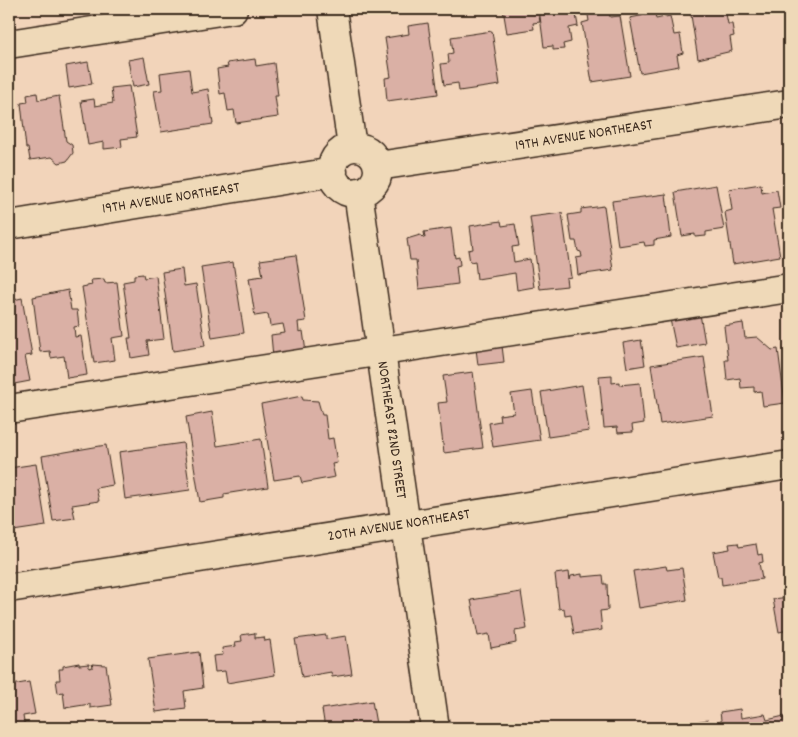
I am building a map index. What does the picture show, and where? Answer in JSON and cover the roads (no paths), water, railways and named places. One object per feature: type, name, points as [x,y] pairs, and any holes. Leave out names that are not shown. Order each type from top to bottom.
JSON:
[{"type":"street","points":[[9,44],[233,9]]},
{"type":"street","points":[[332,9],[352,147]]},
{"type":"street","name":"19TH AVENUE NORTHEAST","points":[[378,166],[789,104]]},
{"type":"street","points":[[352,147],[358,147],[370,153],[378,166],[375,181],[370,187],[358,192],[341,188],[333,172],[334,161],[338,155],[352,147]]},
{"type":"street","name":"19TH AVENUE NORTHEAST","points":[[9,225],[333,172]]},
{"type":"street","name":"NORTHEAST 82ND STREET","points":[[358,192],[434,728]]},
{"type":"street","points":[[9,409],[789,288]]},
{"type":"street","name":"20TH AVENUE NORTHEAST","points":[[9,588],[789,465]]}]
